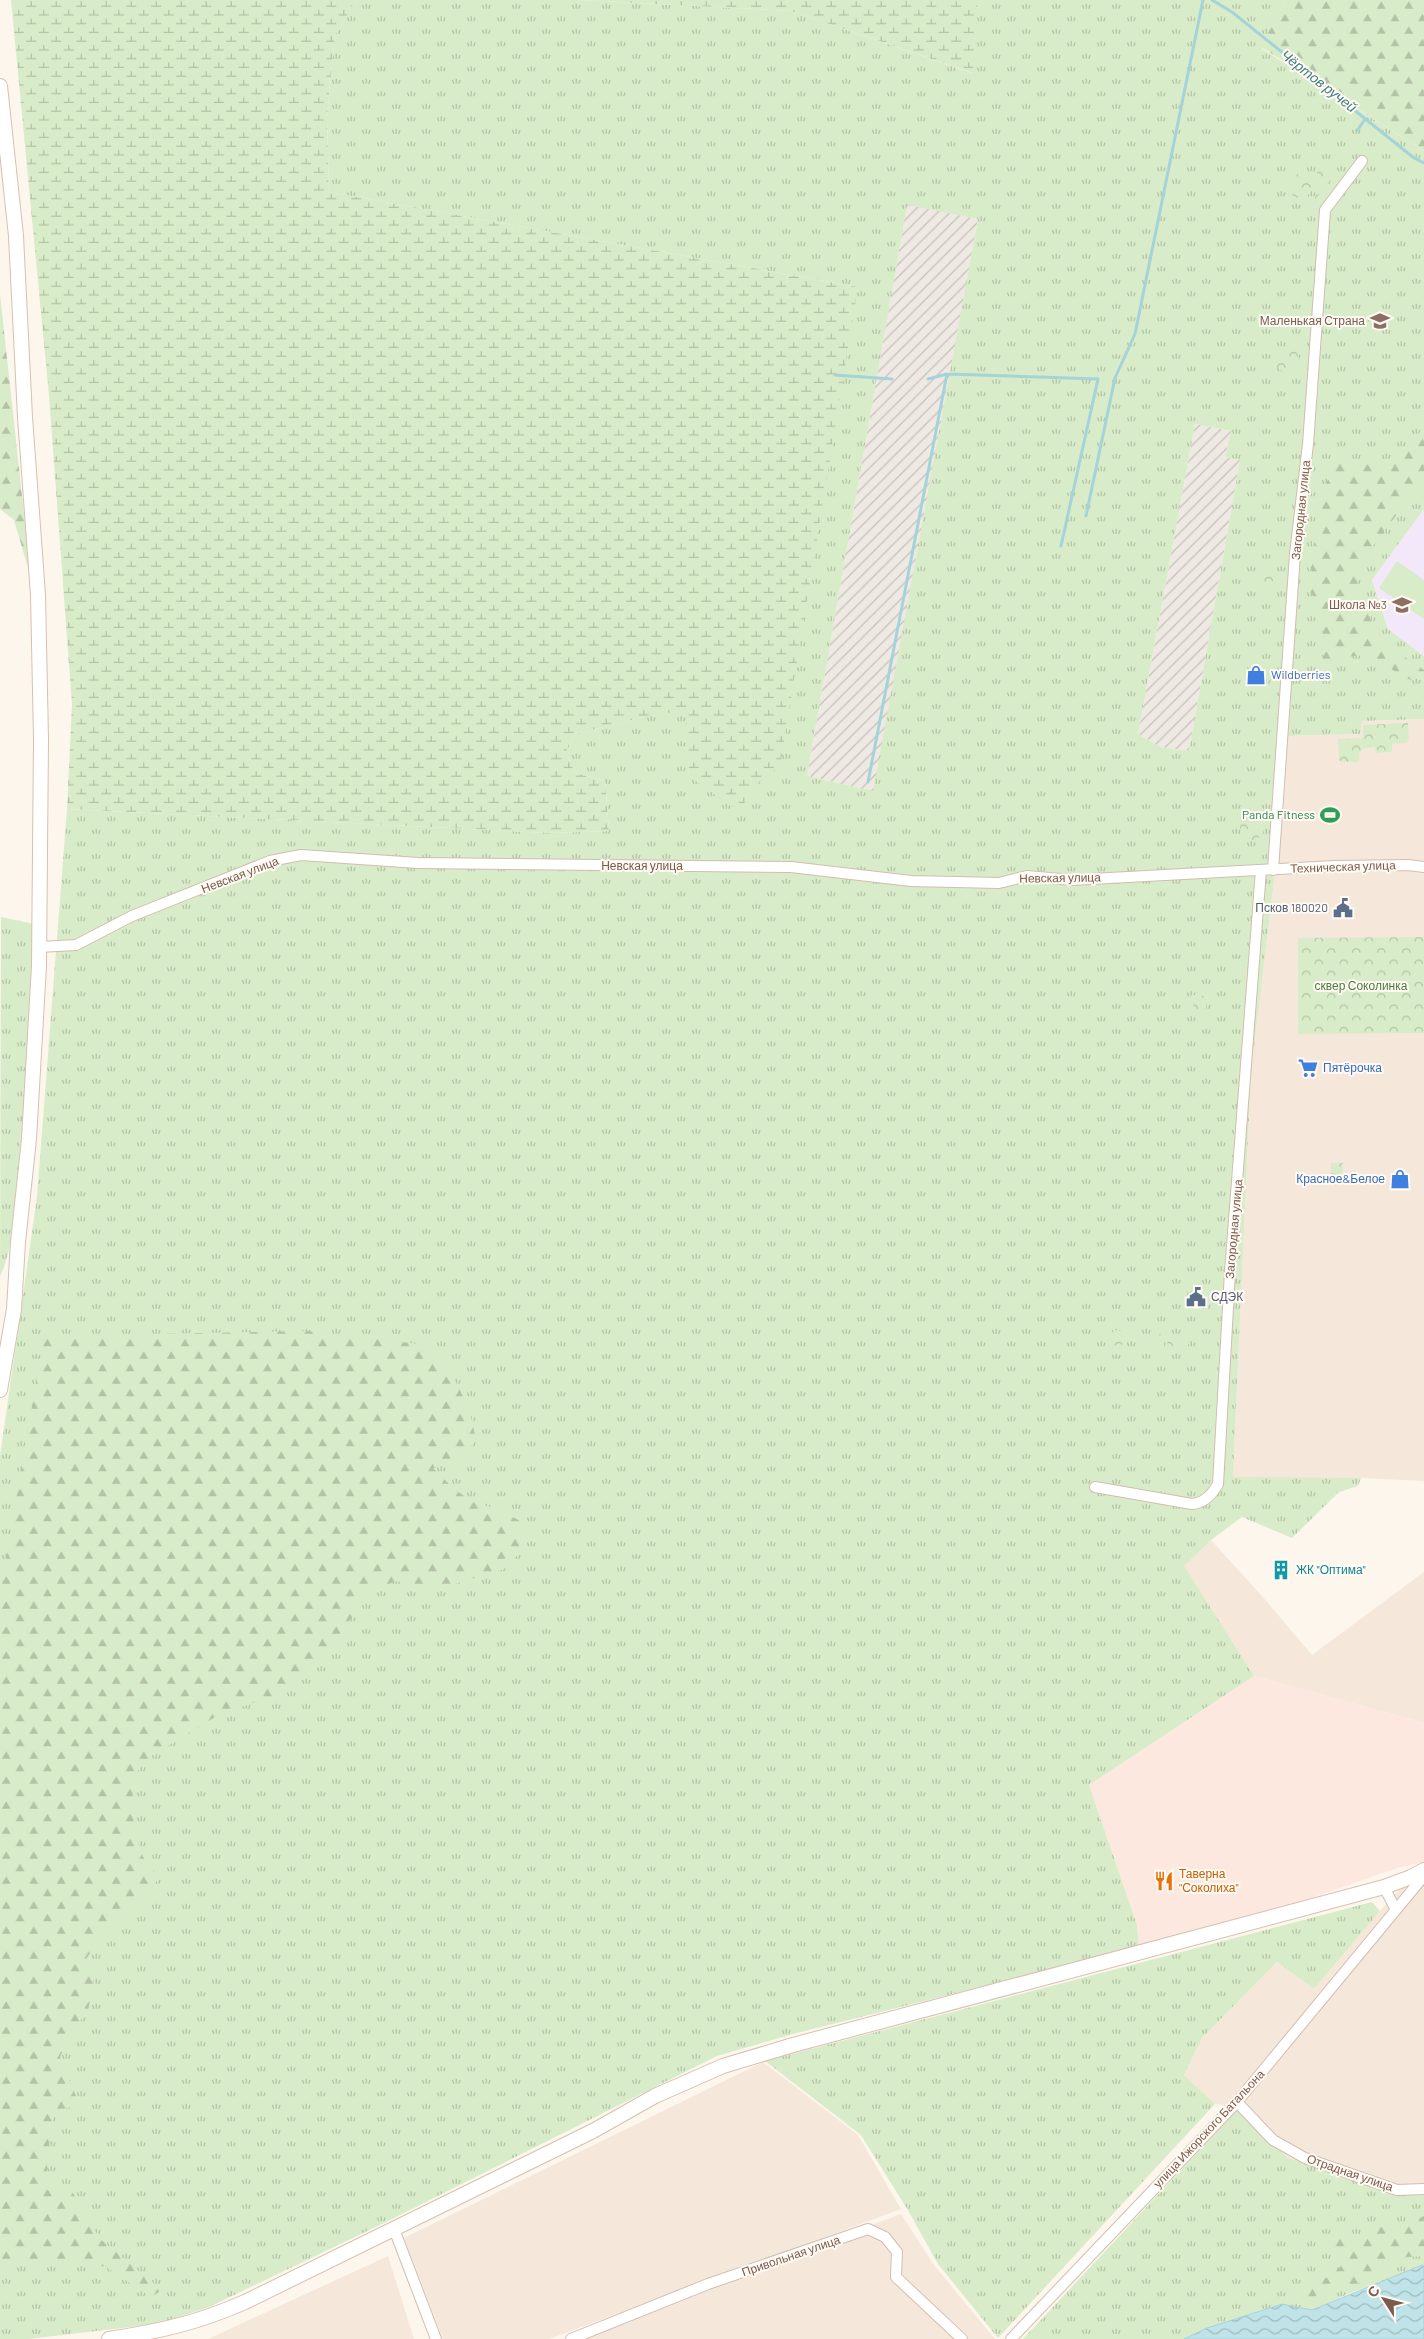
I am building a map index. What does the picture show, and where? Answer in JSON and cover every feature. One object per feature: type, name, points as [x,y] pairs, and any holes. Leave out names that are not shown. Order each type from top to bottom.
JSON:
[{"type":"street","points":[[0,86],[5,178],[38,596],[41,739],[39,947],[29,1138],[18,1242],[14,1309],[0,1390]]},
{"type":"street","name":"Загородная улица","points":[[1273,870],[1295,554],[1308,444],[1325,210],[1362,161]]},
{"type":"street","name":"Невская улица","points":[[39,947],[76,945],[132,916],[270,861],[301,855],[418,863],[791,867],[910,881],[999,882],[1027,876],[1072,880],[1261,870]]},
{"type":"street","name":"Техническая улица","points":[[1261,870],[1368,865],[1424,867]]},
{"type":"street","name":"Загородная улица","points":[[1095,1487],[1192,1504],[1199,1503],[1212,1494],[1218,1484],[1230,1272],[1234,1243],[1261,870]]},
{"type":"street","points":[[109,2339],[164,2331],[208,2318],[245,2302],[584,2135],[655,2096],[723,2066],[812,2040],[1384,1887],[1424,1870]]},
{"type":"street","name":"улица Ижорского Батальона","points":[[1012,2339],[1237,2102],[1424,1876]]},
{"type":"street","points":[[1384,1887],[1396,1910]]},
{"type":"street","name":"Отрадная улица","points":[[1237,2102],[1273,2140],[1305,2158],[1397,2190],[1424,2189]]},
{"type":"street","points":[[394,2229],[436,2339]]},
{"type":"street","name":"Привольная улица","points":[[571,2339],[708,2284],[868,2229],[885,2237],[897,2252],[896,2277],[962,2339]]},
{"type":"shaded area","points":[[907,204],[978,219],[874,792],[807,776]]},
{"type":"shaded area","points":[[1195,424],[1231,431],[1225,457],[1240,460],[1189,751],[1160,747],[1138,734]]},
{"type":"shaded area","name":"Школа №3","points":[[1424,509],[1424,656],[1388,629],[1372,580]]},
{"type":"shaded area","points":[[1424,719],[1424,1481],[1361,1478],[1233,1478],[1251,1073],[1276,864],[1287,736],[1360,734],[1362,721]]},
{"type":"shaded area","points":[[1211,1540],[1312,1655],[1424,1572],[1424,1723],[1254,1676],[1183,1566]]},
{"type":"shaded area","points":[[1254,1676],[1424,1723],[1424,1862],[1397,1868],[1263,1915],[1139,1947],[1137,1925],[1089,1785]]},
{"type":"shaded area","points":[[1424,1862],[1424,2195],[1381,2189],[1288,2158],[1239,2108],[1215,2104],[1184,2075],[1202,2038],[1277,1962],[1314,1989]]},
{"type":"shaded area","points":[[763,2062],[858,2135],[901,2209],[549,2339],[443,2339],[404,2238]]},
{"type":"shaded area","points":[[901,2214],[934,2265],[995,2339],[567,2339]]},
{"type":"shaded area","points":[[388,2256],[414,2339],[208,2339]]},
{"type":"green space","points":[[11,0],[356,0],[335,35],[327,116],[329,192],[858,287],[780,766],[751,788],[740,813],[689,776],[685,710],[640,718],[576,734],[566,752],[575,773],[605,781],[609,831],[550,833],[67,809],[72,704],[49,396]]},
{"type":"green space","points":[[356,0],[578,0],[791,11],[972,73],[978,0],[1286,0],[1261,48],[1424,151],[1424,509],[1372,580],[1388,629],[1424,656],[1424,719],[1362,721],[1360,734],[1287,736],[1276,864],[1251,1073],[1233,1477],[1361,1478],[1358,1486],[1339,1492],[1292,1538],[1242,1517],[1211,1540],[1184,1566],[1254,1676],[1089,1785],[1137,1925],[1139,1947],[793,2034],[717,2056],[386,2222],[209,2307],[157,2324],[28,2339],[0,2339],[0,1456],[37,1197],[67,809],[550,833],[609,831],[605,781],[575,773],[566,752],[576,734],[686,709],[689,776],[858,287],[329,192],[327,116],[335,35]],"holes":[[[907,205],[978,219],[873,791],[807,776]],[[1195,424],[1231,431],[1225,457],[1240,460],[1189,751],[1160,747],[1138,734]]]},
{"type":"green space","points":[[579,0],[978,0],[973,73],[791,11]]},
{"type":"green space","points":[[1286,0],[1424,0],[1424,151],[1261,47]]},
{"type":"green space","points":[[1318,164],[1334,166],[1332,178],[1315,200]]},
{"type":"green space","points":[[1300,174],[1305,175],[1311,181],[1311,191],[1305,197],[1300,198],[1295,197],[1289,191],[1288,186],[1289,181],[1295,175]]},
{"type":"green space","points":[[0,294],[31,578],[14,520],[0,509]]},
{"type":"green space","points":[[1287,348],[1292,349],[1298,355],[1298,365],[1292,371],[1287,372],[1282,371],[1276,365],[1275,360],[1276,355],[1282,349]]},
{"type":"green space","points":[[1424,426],[1424,478],[1368,553],[1356,575],[1362,601],[1367,606],[1377,638],[1424,670],[1412,681],[1366,655],[1323,659],[1322,616],[1309,588],[1323,490],[1339,457],[1376,467],[1409,448]]},
{"type":"green space","points":[[1397,561],[1424,580],[1424,619],[1379,588]]},
{"type":"green space","points":[[1268,568],[1273,569],[1279,575],[1279,585],[1273,591],[1268,592],[1263,591],[1257,585],[1256,580],[1257,575],[1263,569]]},
{"type":"green space","points":[[1408,723],[1409,740],[1406,743],[1392,744],[1390,752],[1376,753],[1375,747],[1363,749],[1359,753],[1359,762],[1342,762],[1339,760],[1338,739],[1363,738],[1363,725]]},
{"type":"green space","points":[[1252,816],[1261,819],[1264,828],[1261,837],[1252,840],[1243,837],[1240,828],[1243,819]]},
{"type":"green space","points":[[1,917],[34,924],[28,1042],[16,1203],[9,1250],[0,1276]]},
{"type":"green space","name":"сквер Соколинка","points":[[1424,937],[1424,1033],[1298,1034],[1298,938]]},
{"type":"green space","points":[[1191,995],[1207,996],[1206,1012],[1190,1011],[1194,1004]]},
{"type":"green space","points":[[1331,1163],[1343,1163],[1342,1181],[1331,1182]]},
{"type":"green space","points":[[1113,1330],[1122,1331],[1126,1335],[1125,1341],[1121,1346],[1112,1345]]},
{"type":"green space","points":[[308,1331],[426,1345],[445,1364],[470,1412],[476,1440],[460,1461],[433,1468],[452,1487],[472,1502],[498,1509],[522,1522],[524,1548],[504,1569],[451,1585],[424,1589],[397,1581],[371,1591],[339,1635],[301,1674],[274,1696],[220,1714],[151,1756],[132,1777],[134,1831],[143,1857],[159,1877],[145,1900],[122,1917],[101,1937],[86,1959],[94,1984],[88,2010],[72,2032],[60,2057],[80,2106],[53,2110],[47,2162],[47,2190],[73,2193],[100,2239],[162,2290],[151,2297],[106,2267],[79,2261],[0,2261],[0,1593],[44,1336]]},
{"type":"green space","points":[[1157,1334],[1165,1334],[1164,1349],[1156,1348],[1152,1344],[1152,1338]]},
{"type":"green space","points":[[1168,1338],[1189,1339],[1188,1347],[1167,1346]]},
{"type":"green space","points":[[1372,1902],[1380,1911],[1314,1989],[1277,1962],[1202,2038],[1184,2075],[1215,2104],[998,2338],[938,2264],[909,2212],[861,2135],[765,2061]]},
{"type":"green space","points":[[1239,2108],[1288,2158],[1381,2189],[1424,2195],[1424,2266],[1350,2293],[1312,2310],[1281,2304],[1207,2328],[1184,2339],[1023,2339]]},
{"type":"green space","points":[[1327,2214],[1348,2229],[1348,2236],[1353,2240],[1370,2228],[1376,2226],[1396,2229],[1424,2216],[1424,2257],[1402,2258],[1353,2286],[1339,2288],[1316,2296],[1304,2297],[1300,2291],[1303,2285],[1329,2277],[1344,2263],[1343,2256],[1333,2248],[1330,2242],[1336,2239],[1334,2232],[1321,2217]]},
{"type":"water","points":[[1422,2265],[1424,2266],[1424,2339],[1184,2339],[1207,2328],[1282,2304],[1312,2310]]},
{"type":"waterway","points":[[1086,516],[1115,378],[1135,334],[1203,0]]},
{"type":"waterway","name":"Чёртов ручей","points":[[1212,0],[1232,12],[1414,158],[1424,163]]},
{"type":"waterway","points":[[1357,131],[1365,119]]},
{"type":"waterway","points":[[928,379],[947,374],[1098,379],[1061,546]]},
{"type":"waterway","points":[[868,782],[947,374]]},
{"type":"waterway","points":[[835,375],[892,379]]},
{"type":"place","name":"Маленькая Страна","points":[[1380,321]]},
{"type":"place","name":"Школа №3","points":[[1402,605]]},
{"type":"place","name":"Wildberries","points":[[1256,675]]},
{"type":"place","name":"Panda Fitness","points":[[1330,815]]},
{"type":"place","name":"Псков 180020","points":[[1343,908]]},
{"type":"place","name":"Пятёрочка","points":[[1308,1068]]},
{"type":"place","name":"Красное&Белое","points":[[1400,1179]]},
{"type":"place","name":"СДЭК","points":[[1196,1297]]},
{"type":"place","name":"ЖК \"Оптима\"","points":[[1281,1570]]},
{"type":"place","name":"Таверна \"Соколиха\"","points":[[1164,1881]]}]
